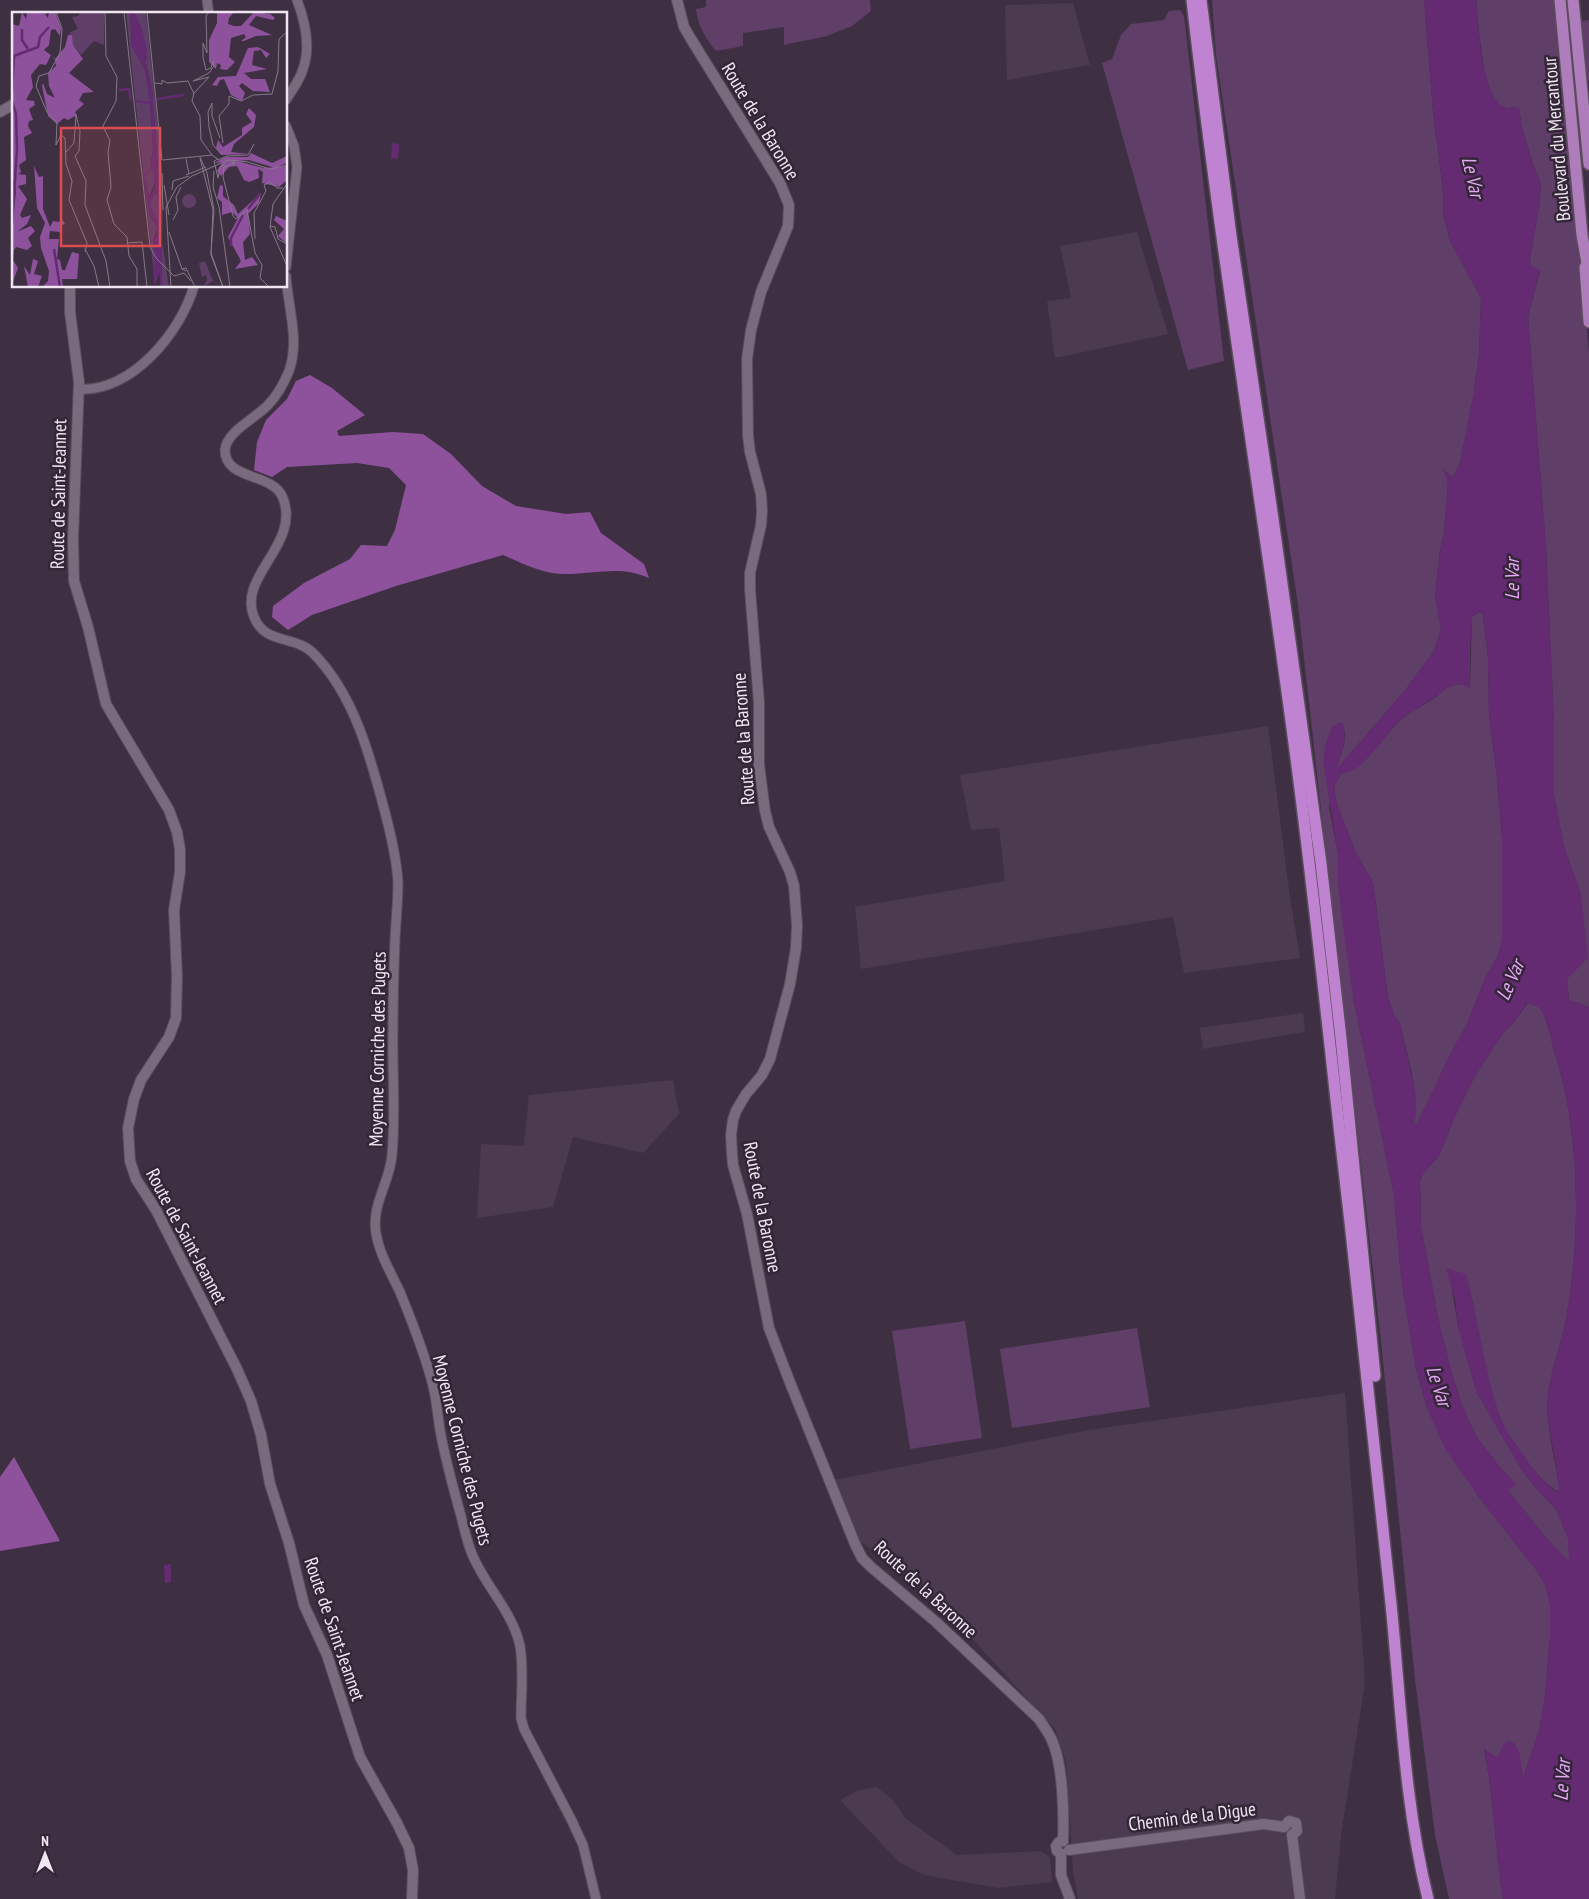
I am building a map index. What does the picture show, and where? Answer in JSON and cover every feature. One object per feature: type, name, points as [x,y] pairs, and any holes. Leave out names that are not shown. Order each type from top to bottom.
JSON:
[{"type":"highway","points":[[1192,0],[1222,248],[1267,550],[1308,855],[1366,1365],[1408,1791],[1416,1845],[1428,1899]]},
{"type":"highway","points":[[1201,0],[1231,236],[1322,873],[1364,1249],[1413,1774],[1420,1824],[1435,1899]]},
{"type":"main road","name":"Route de la Baronne","points":[[677,0],[684,27],[775,173],[789,204],[789,215],[784,237],[768,271],[751,330],[747,379],[749,444],[761,494],[762,511],[761,526],[750,573],[759,703],[759,765],[765,811],[769,826],[790,872],[794,886],[797,925],[796,948],[790,984],[770,1059],[762,1075],[746,1094],[733,1120],[731,1135],[733,1165],[744,1199],[769,1328],[791,1387],[862,1558],[958,1642],[1039,1719],[1054,1744],[1060,1778],[1066,1847],[1062,1875],[1070,1899]]},
{"type":"main road","name":"Boulevard du Mercantour","points":[[1560,0],[1582,235],[1589,274]]},
{"type":"main road","name":"Boulevard du Mercantour","points":[[1572,0],[1589,164]]},
{"type":"main road","points":[[0,112],[12,105]]},
{"type":"main road","points":[[1582,235],[1589,322]]},
{"type":"main road","name":"Route de Saint-Jeannet","points":[[70,288],[70,312],[78,366],[79,389],[73,538],[75,586],[88,627],[106,704],[169,810],[177,832],[180,849],[180,872],[174,910],[178,984],[176,1018],[169,1037],[141,1080],[134,1099],[128,1128],[130,1161],[136,1179],[156,1210],[249,1396],[259,1427],[270,1484],[289,1543],[302,1600],[327,1655],[360,1757],[407,1843],[413,1870],[412,1899]]},
{"type":"main road","name":"Chemin de la Digue","points":[[1066,1847],[1104,1845],[1264,1824],[1284,1827],[1287,1834],[1292,1834],[1300,1899]]},
{"type":"street","points":[[288,97],[304,69],[307,52],[305,30],[297,0]]},
{"type":"street","points":[[288,131],[297,159],[288,250]]},
{"type":"street","points":[[79,389],[98,388],[112,384],[131,373],[165,340],[176,326],[184,313],[193,288]]},
{"type":"street","name":"Moyenne Corniche des Pugets","points":[[287,288],[294,333],[294,347],[290,368],[279,391],[270,403],[230,436],[226,447],[226,457],[232,467],[276,487],[281,493],[286,512],[282,536],[277,549],[259,576],[254,588],[252,613],[259,627],[273,638],[301,644],[308,648],[315,654],[334,679],[347,700],[366,747],[388,824],[395,854],[398,884],[393,1028],[393,1150],[388,1176],[374,1218],[376,1236],[402,1297],[430,1374],[451,1482],[470,1548],[509,1617],[520,1646],[521,1718],[524,1729],[584,1845],[596,1899]]},
{"type":"shaded area","points":[[706,0],[870,0],[871,11],[852,26],[827,36],[784,45],[784,27],[743,33],[743,46],[716,51],[698,21],[696,9],[706,7]]},
{"type":"shaded area","points":[[1212,0],[1424,0],[1433,111],[1443,191],[1443,215],[1450,241],[1481,298],[1479,353],[1474,393],[1460,463],[1453,478],[1444,470],[1448,482],[1444,534],[1435,595],[1441,628],[1434,651],[1406,689],[1336,770],[1345,735],[1342,723],[1329,807],[1338,854],[1338,883],[1354,1002],[1394,1195],[1401,1277],[1416,1369],[1427,1408],[1478,1496],[1537,1571],[1546,1587],[1550,1605],[1550,1638],[1545,1696],[1539,1731],[1523,1779],[1520,1758],[1504,1744],[1499,1757],[1484,1749],[1503,1899],[1449,1899],[1435,1835],[1415,1679],[1381,1341],[1298,605],[1216,55]]},
{"type":"shaded area","points":[[1476,0],[1554,0],[1589,353],[1589,1007],[1569,1000],[1567,979],[1581,894],[1564,847],[1554,795],[1554,722],[1546,548],[1528,317],[1540,271],[1531,266],[1530,259],[1541,184],[1522,128],[1519,109],[1502,107],[1494,97],[1489,85],[1482,56]]},
{"type":"shaded area","points":[[1073,3],[1090,65],[1007,80],[1005,5]]},
{"type":"shaded area","points":[[1180,10],[1184,16],[1224,361],[1188,370],[1102,63],[1112,59],[1121,35],[1131,24],[1164,20],[1169,11]]},
{"type":"shaded area","points":[[1589,20],[1589,81],[1587,80],[1581,21]]},
{"type":"shaded area","points":[[1137,232],[1168,334],[1055,358],[1047,301],[1071,298],[1060,246]]},
{"type":"shaded area","points":[[310,375],[332,388],[365,415],[337,431],[339,436],[393,432],[423,434],[451,454],[482,486],[516,506],[566,514],[590,512],[601,533],[644,564],[649,578],[639,574],[618,571],[558,574],[534,568],[503,555],[396,586],[312,615],[288,630],[272,617],[273,606],[304,583],[350,559],[361,545],[387,546],[395,530],[406,485],[389,468],[357,463],[287,467],[272,477],[254,470],[257,442],[266,420],[287,399],[296,381]]},
{"type":"shaded area","points":[[1479,612],[1483,614],[1488,659],[1489,716],[1502,838],[1502,941],[1498,956],[1486,976],[1467,1024],[1417,1124],[1414,1125],[1414,1086],[1400,1023],[1394,1015],[1388,997],[1373,882],[1356,853],[1337,804],[1334,787],[1341,774],[1359,766],[1408,714],[1450,686],[1459,684],[1470,689],[1472,617]]},
{"type":"shaded area","points":[[1268,726],[1290,897],[1300,958],[1184,973],[1173,917],[861,969],[855,907],[1005,881],[999,828],[971,830],[960,775]]},
{"type":"shaded area","points":[[1529,1003],[1539,1007],[1547,1024],[1564,1088],[1574,1155],[1576,1224],[1574,1259],[1565,1324],[1551,1377],[1547,1406],[1549,1431],[1560,1492],[1546,1483],[1534,1470],[1503,1425],[1488,1378],[1466,1274],[1452,1290],[1458,1326],[1477,1393],[1523,1472],[1556,1509],[1568,1538],[1570,1563],[1546,1538],[1507,1489],[1516,1485],[1476,1436],[1461,1403],[1439,1322],[1421,1227],[1420,1182],[1423,1173],[1439,1156],[1456,1114],[1475,1076],[1503,1033],[1513,1024]]},
{"type":"shaded area","points":[[1303,1013],[1305,1032],[1203,1049],[1200,1028]]},
{"type":"shaded area","points":[[673,1080],[679,1114],[643,1153],[573,1137],[553,1207],[477,1218],[481,1144],[524,1146],[529,1095]]},
{"type":"shaded area","points":[[965,1321],[982,1438],[910,1449],[892,1331]]},
{"type":"shaded area","points":[[1137,1328],[1150,1407],[1012,1428],[1000,1349]]},
{"type":"shaded area","points":[[1345,1393],[1365,1683],[1341,1835],[1335,1899],[1078,1899],[1073,1870],[1066,1762],[1055,1729],[934,1597],[859,1540],[834,1480],[1089,1430]]},
{"type":"shaded area","points":[[14,1457],[60,1541],[0,1551],[0,1477]]},
{"type":"shaded area","points":[[876,1787],[892,1799],[906,1819],[957,1855],[1041,1851],[1050,1857],[1052,1882],[998,1888],[924,1875],[899,1862],[840,1800],[859,1790]]},
{"type":"water","name":"Le Var","points":[[1424,0],[1476,0],[1482,59],[1491,90],[1497,101],[1506,109],[1514,106],[1519,109],[1522,128],[1541,184],[1530,259],[1531,266],[1540,270],[1528,317],[1546,548],[1554,722],[1554,795],[1564,847],[1581,894],[1588,958],[1567,979],[1569,1000],[1589,1007],[1589,1899],[1503,1899],[1484,1748],[1498,1757],[1504,1744],[1509,1741],[1513,1743],[1519,1751],[1523,1778],[1539,1731],[1545,1696],[1550,1638],[1550,1605],[1546,1587],[1537,1571],[1478,1496],[1444,1447],[1427,1408],[1416,1369],[1401,1277],[1394,1195],[1354,1002],[1338,883],[1338,854],[1323,761],[1326,742],[1332,727],[1342,723],[1345,735],[1337,769],[1406,689],[1434,651],[1441,628],[1435,595],[1444,534],[1448,482],[1443,469],[1453,478],[1460,463],[1474,393],[1479,353],[1481,298],[1450,241],[1443,215],[1443,191],[1433,111]],"holes":[[[1478,612],[1483,614],[1488,658],[1489,716],[1502,838],[1502,940],[1498,956],[1486,976],[1467,1024],[1417,1124],[1414,1125],[1416,1095],[1400,1023],[1394,1015],[1388,997],[1373,882],[1356,853],[1337,804],[1334,787],[1341,774],[1359,766],[1408,714],[1451,686],[1460,684],[1470,689],[1472,617]],[[1529,1003],[1539,1007],[1547,1024],[1564,1089],[1574,1156],[1576,1190],[1574,1259],[1565,1324],[1548,1394],[1548,1419],[1559,1492],[1545,1483],[1537,1474],[1503,1425],[1489,1378],[1466,1274],[1446,1268],[1455,1299],[1458,1326],[1477,1393],[1523,1472],[1556,1509],[1568,1538],[1569,1562],[1546,1538],[1508,1490],[1517,1485],[1499,1466],[1476,1436],[1461,1403],[1439,1322],[1421,1227],[1420,1182],[1423,1173],[1439,1156],[1456,1114],[1475,1076],[1503,1033],[1513,1024],[1526,1004]]]},
{"type":"water","points":[[392,143],[399,144],[398,159],[391,158]]},
{"type":"water","points":[[171,1564],[171,1582],[165,1583],[164,1565]]}]
